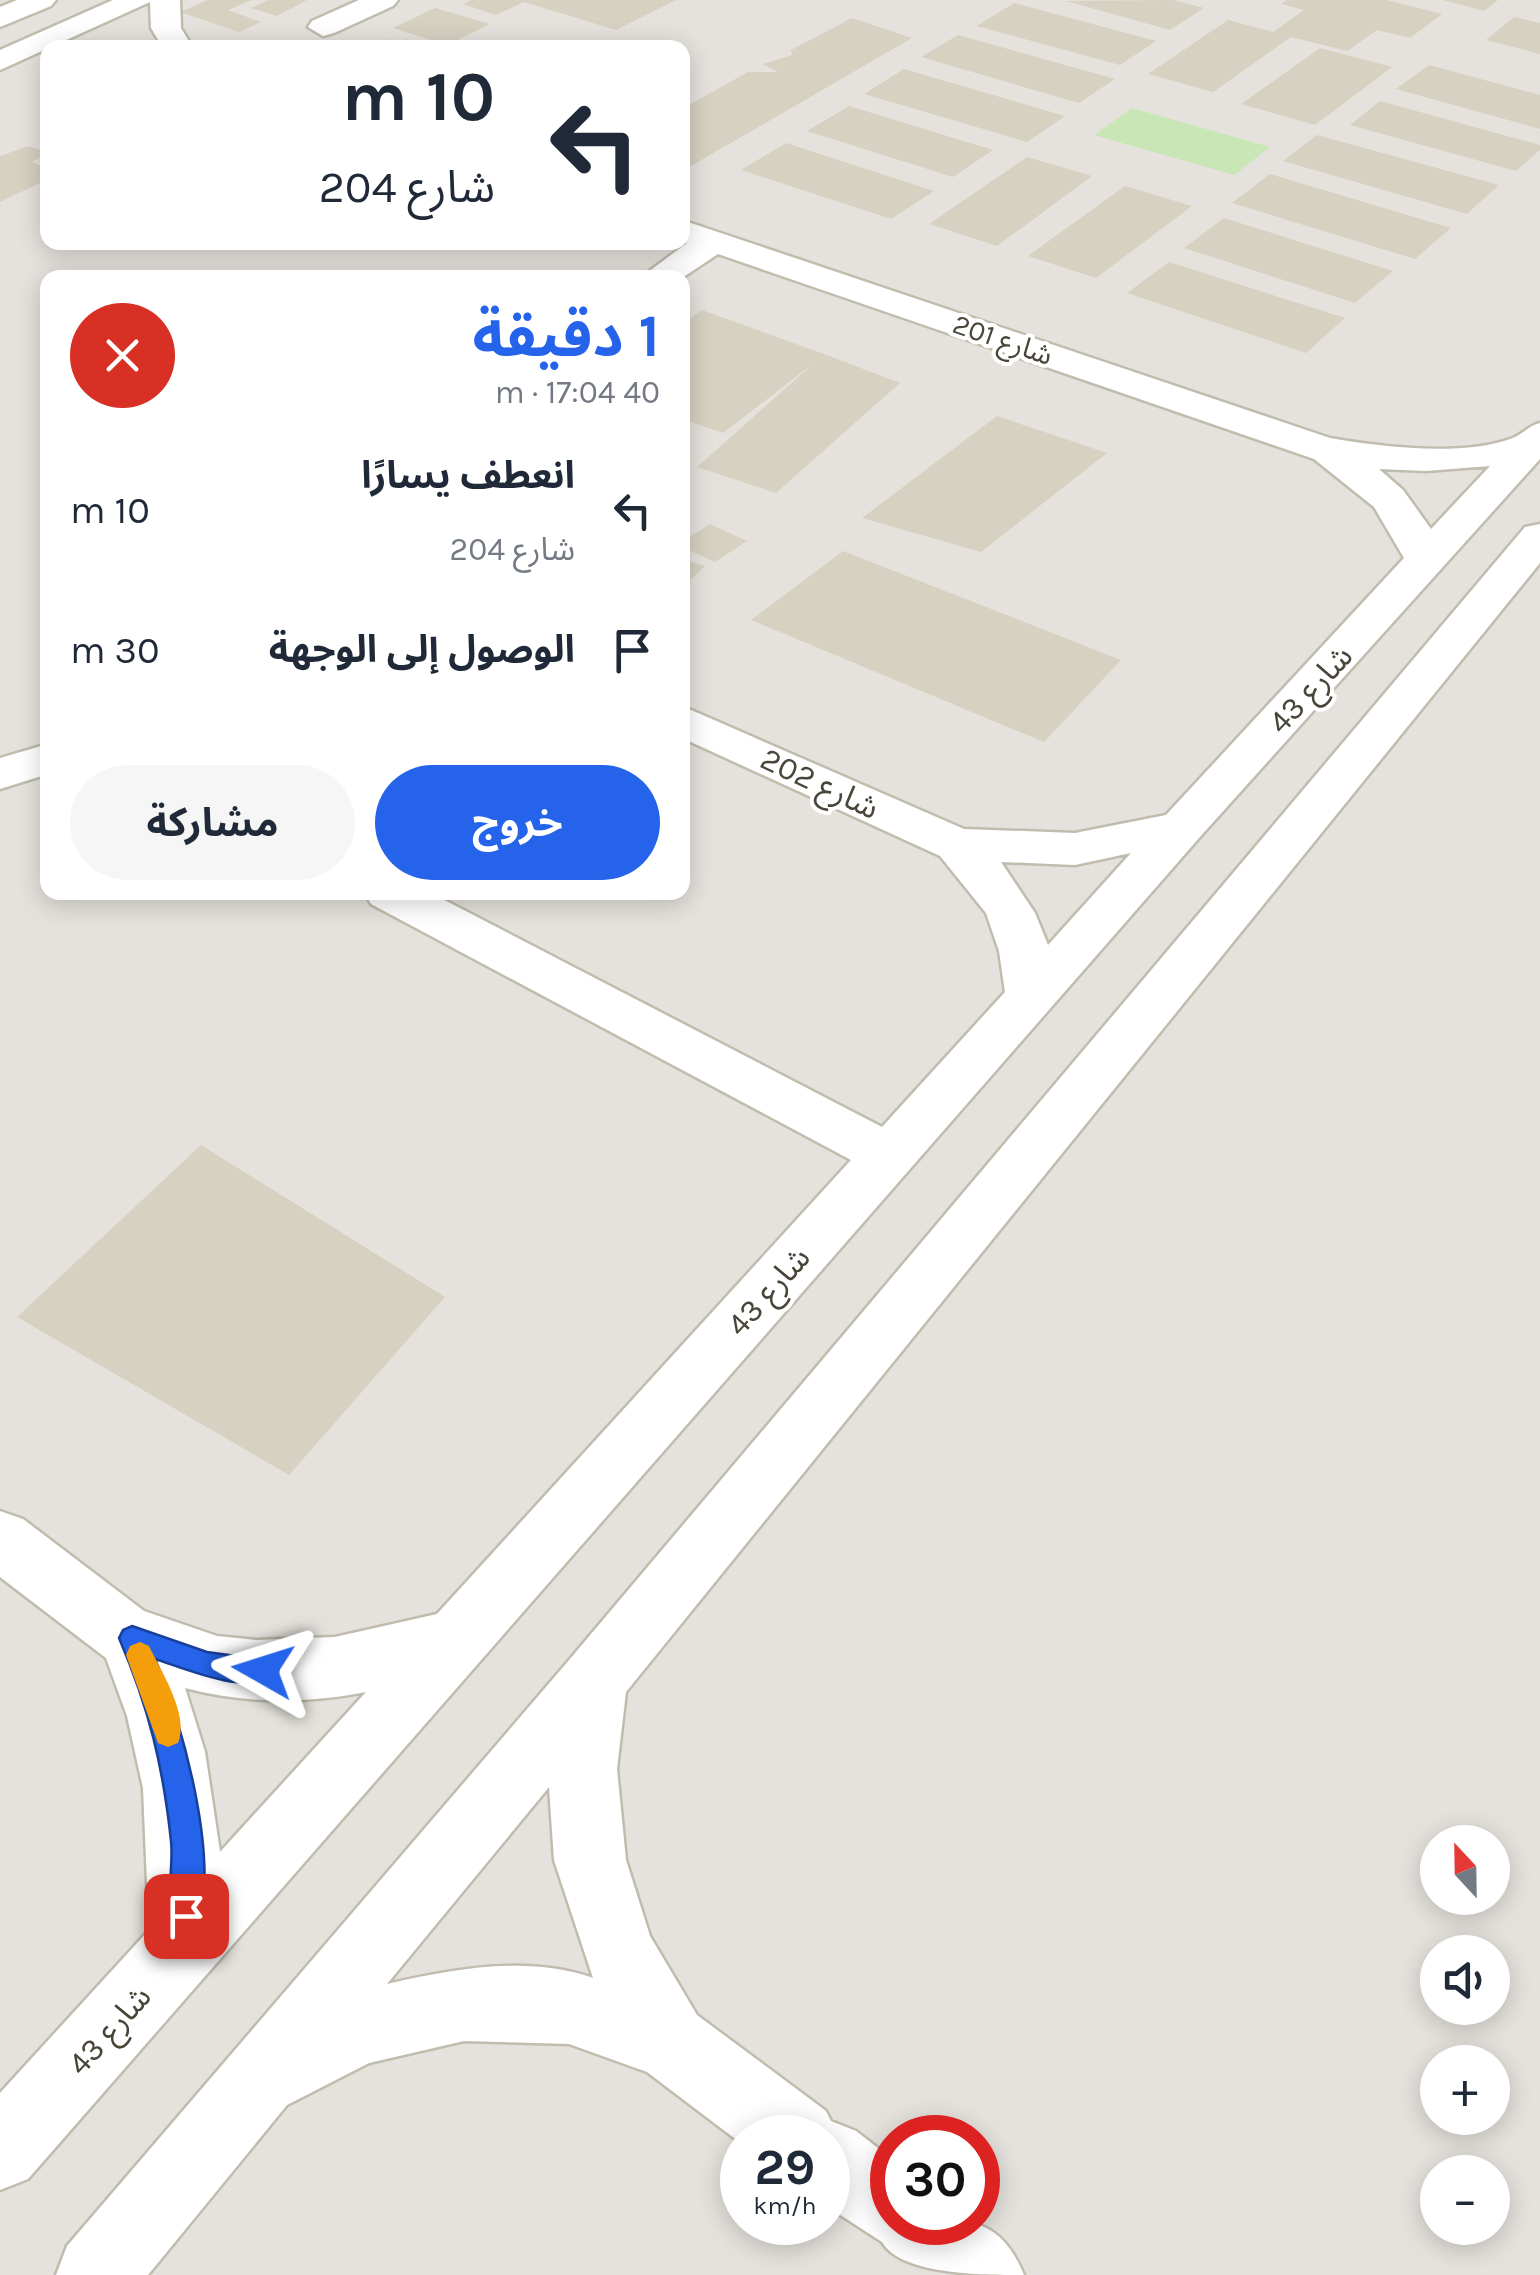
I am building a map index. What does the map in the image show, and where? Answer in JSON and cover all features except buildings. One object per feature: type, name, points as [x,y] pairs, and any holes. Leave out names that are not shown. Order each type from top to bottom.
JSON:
[{"type":"street","points":[[0,18],[42,0]]},
{"type":"street","points":[[51,40],[137,0]]},
{"type":"street","points":[[164,0],[166,28],[173,40]]},
{"type":"street","points":[[323,28],[382,0]]},
{"type":"street","points":[[0,64],[40,45]]},
{"type":"street","points":[[0,64],[40,62]]},
{"type":"street","name":"شارع 201","points":[[698,235],[1323,449],[1410,461],[1454,460],[1535,441]]},
{"type":"street","points":[[665,270],[684,250]]},
{"type":"street","name":"شارع 43","points":[[0,2152],[1182,827],[1535,441]]},
{"type":"street","name":"شارع 201","points":[[1323,449],[1354,467],[1402,512],[1427,562]]},
{"type":"street","points":[[96,2275],[594,1681],[1540,536]]},
{"type":"street","name":"شارع 202","points":[[690,724],[957,846],[990,878],[1014,914],[1028,954],[1031,996]]},
{"type":"street","points":[[0,774],[40,761]]},
{"type":"street","name":"شارع 202","points":[[957,846],[1074,849],[1182,827]]},
{"type":"street","points":[[403,900],[889,1155]]},
{"type":"street","points":[[0,1539],[132,1638],[207,1664],[291,1673],[376,1664],[459,1637]]},
{"type":"street","points":[[132,1638],[161,1704],[178,1777],[188,1858],[184,1945]]},
{"type":"street","points":[[594,1681],[582,1769],[590,1860],[619,1953],[670,2042]]},
{"type":"street","points":[[256,2082],[358,2028],[464,2004],[569,2008],[670,2042],[768,2115]]},
{"type":"street","points":[[850,2175],[870,2190]]},
{"type":"street","points":[[944,2245],[984,2275]]},
{"type":"shaded area","points":[[0,0],[1540,0],[1540,2275],[0,2275]]},
{"type":"green space","points":[[1132,108],[1270,147],[1234,175],[1094,135]]},
{"type":"slow traffic","points":[[140,1655],[161,1704],[168,1734]]},
{"type":"route","points":[[186,1916],[188,1858],[178,1777],[161,1704],[132,1638],[207,1664],[263,1670]]}]
